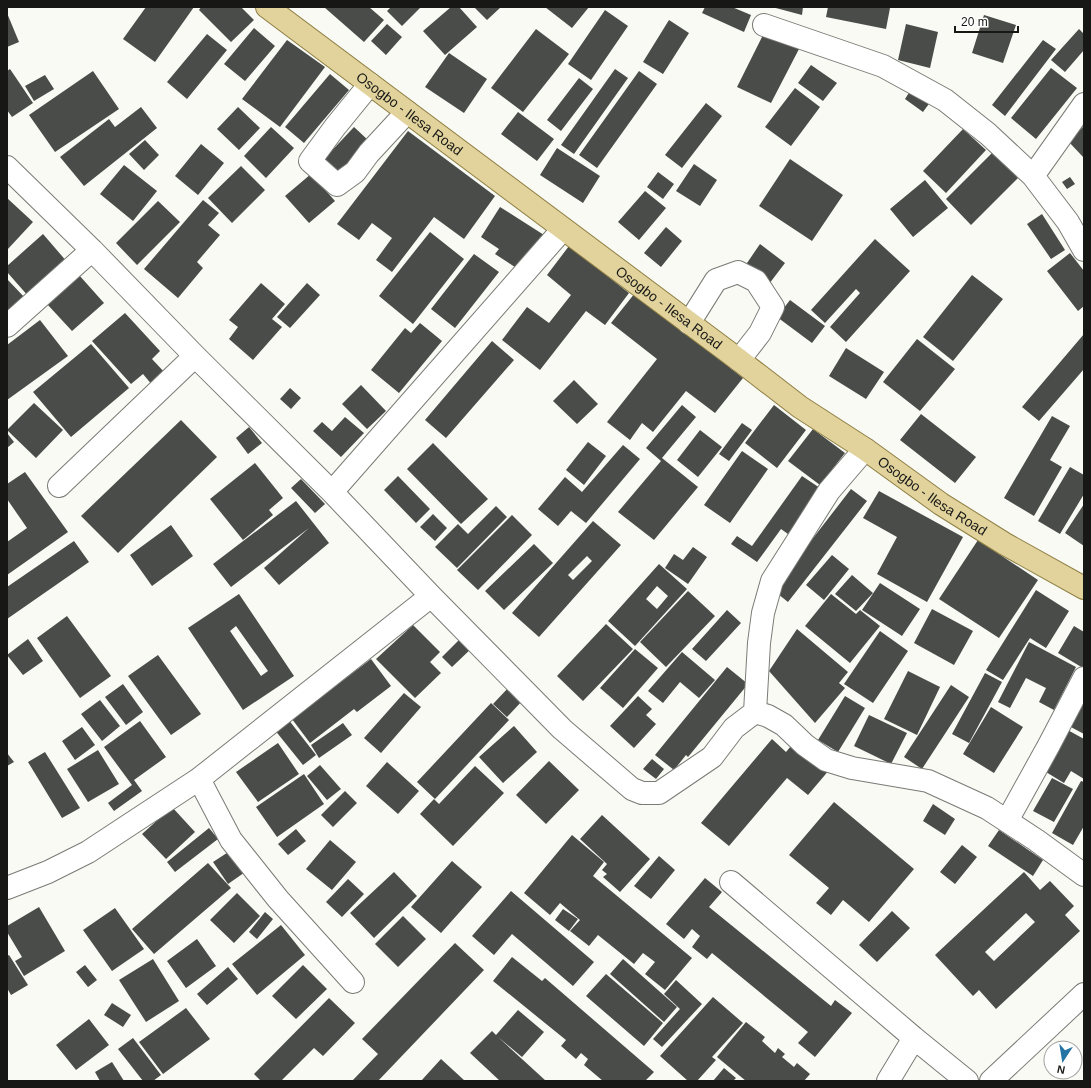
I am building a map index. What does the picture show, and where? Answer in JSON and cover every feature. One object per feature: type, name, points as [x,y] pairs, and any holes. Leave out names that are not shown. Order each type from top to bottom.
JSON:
[{"type":"main road","name":"Osogbo - Ilesa Road","points":[[267,7],[739,360],[800,408],[865,449],[941,504],[1005,544],[1084,588]]},
{"type":"street","points":[[764,25],[883,66],[945,100],[988,134],[1033,176],[1068,222],[1084,250]]},
{"type":"street","points":[[370,84],[310,161],[337,185],[355,172],[369,154],[407,112]]},
{"type":"street","points":[[1033,176],[1084,104]]},
{"type":"street","points":[[7,167],[92,250],[195,356],[332,492],[431,596],[562,729],[632,789],[637,791],[659,793],[712,757],[734,728],[755,712],[759,643],[763,612],[772,581],[829,491],[865,449]]},
{"type":"street","points":[[332,492],[563,229]]},
{"type":"street","points":[[7,326],[92,250]]},
{"type":"street","points":[[689,323],[716,280],[738,272],[756,281],[773,307],[760,333],[739,360]]},
{"type":"street","points":[[59,486],[195,356]]},
{"type":"street","points":[[7,888],[48,872],[88,852],[199,779],[431,596]]},
{"type":"street","points":[[1007,821],[1084,678]]},
{"type":"street","points":[[755,712],[768,716],[784,725],[805,745],[826,760],[852,768],[928,781],[987,808],[1036,840],[1084,875]]},
{"type":"street","points":[[199,779],[231,840],[278,900],[353,982]]},
{"type":"street","points":[[731,882],[914,1038],[967,1081]]},
{"type":"street","points":[[992,1081],[1084,994]]},
{"type":"street","points":[[888,1081],[914,1038]]},
{"type":"building","points":[[146,7],[194,7],[155,62],[123,39]]},
{"type":"building","points":[[201,7],[241,7],[254,20],[231,42],[199,10]]},
{"type":"building","points":[[324,7],[369,7],[384,20],[364,42]]},
{"type":"building","points":[[391,7],[421,7],[402,26],[387,11]]},
{"type":"building","points":[[451,7],[459,7],[477,27],[445,55],[423,31]]},
{"type":"building","points":[[474,7],[501,7],[487,20]]},
{"type":"building","points":[[545,7],[589,7],[572,28]]},
{"type":"building","points":[[705,7],[732,7],[751,15],[744,32],[702,13]]},
{"type":"building","points":[[772,7],[803,7],[802,15]]},
{"type":"building","points":[[828,7],[888,7],[890,8],[886,29],[826,17]]},
{"type":"building","points":[[605,10],[628,26],[591,80],[568,64]]},
{"type":"building","points":[[7,13],[19,42],[7,47]]},
{"type":"building","points":[[984,15],[1016,25],[1003,63],[972,53]]},
{"type":"building","points":[[669,20],[689,33],[663,74],[643,62]]},
{"type":"building","points":[[387,24],[402,37],[386,55],[371,41]]},
{"type":"building","points":[[906,24],[938,32],[930,68],[898,60]]},
{"type":"building","points":[[254,28],[275,46],[245,81],[224,64]]},
{"type":"building","points":[[536,29],[569,54],[523,112],[491,88]]},
{"type":"building","points":[[1079,29],[1084,34],[1084,50],[1065,72],[1051,60]]},
{"type":"building","points":[[765,31],[799,49],[771,103],[737,87]]},
{"type":"building","points":[[207,34],[227,50],[187,99],[167,82]]},
{"type":"building","points":[[287,40],[325,67],[280,127],[242,99]]},
{"type":"building","points":[[1043,40],[1056,49],[1005,116],[992,105]]},
{"type":"building","points":[[449,53],[487,79],[464,113],[425,87]]},
{"type":"building","points":[[811,65],[837,83],[823,101],[798,83]]},
{"type":"building","points":[[1051,68],[1077,88],[1036,139],[1011,118]]},
{"type":"building","points":[[10,69],[33,103],[12,117],[7,110],[7,71]]},
{"type":"building","points":[[615,69],[628,78],[574,154],[561,145]]},
{"type":"building","points":[[93,71],[119,109],[55,152],[29,115]]},
{"type":"building","points":[[639,71],[657,84],[597,168],[579,155]]},
{"type":"building","points":[[330,74],[349,90],[304,143],[285,127]]},
{"type":"building","points":[[45,75],[54,89],[34,101],[25,86]]},
{"type":"building","points":[[579,78],[593,89],[561,131],[547,120]]},
{"type":"building","points":[[795,88],[820,107],[791,146],[765,127]]},
{"type":"building","points":[[912,88],[931,101],[923,112],[905,99]]},
{"type":"building","points":[[706,103],[722,116],[682,168],[665,155]]},
{"type":"building","points":[[141,107],[157,128],[84,186],[60,157],[109,119],[115,127]]},
{"type":"building","points":[[238,107],[260,128],[239,150],[217,129]]},
{"type":"building","points":[[518,112],[554,139],[537,161],[501,134]]},
{"type":"building","points":[[1084,126],[1084,158],[1068,141]]},
{"type":"building","points":[[271,127],[294,148],[266,178],[244,156]]},
{"type":"building","points":[[354,127],[369,141],[339,173],[324,159]]},
{"type":"building","points":[[963,129],[986,150],[946,193],[923,171]]},
{"type":"building","points":[[408,131],[495,196],[464,239],[434,217],[392,272],[376,260],[392,238],[372,223],[359,240],[337,224]]},
{"type":"building","points":[[145,140],[159,155],[144,170],[129,154]]},
{"type":"building","points":[[201,144],[224,163],[198,195],[175,176]]},
{"type":"building","points":[[557,148],[600,176],[583,203],[540,175]]},
{"type":"building","points":[[993,152],[1018,178],[971,225],[946,199]]},
{"type":"building","points":[[790,159],[843,195],[812,241],[759,206]]},
{"type":"building","points":[[694,164],[717,180],[700,206],[676,191]]},
{"type":"building","points":[[124,165],[157,191],[133,221],[100,194]]},
{"type":"building","points":[[241,166],[265,190],[232,223],[208,198]]},
{"type":"building","points":[[658,172],[674,184],[663,199],[647,187]]},
{"type":"building","points":[[311,174],[335,201],[309,223],[285,196]]},
{"type":"building","points":[[1070,177],[1075,184],[1067,189],[1062,182]]},
{"type":"building","points":[[925,180],[948,208],[913,237],[890,209]]},
{"type":"building","points":[[645,191],[666,208],[639,240],[618,222]]},
{"type":"building","points":[[7,198],[33,222],[7,250]]},
{"type":"building","points":[[203,200],[219,213],[208,225],[220,235],[197,262],[203,268],[178,298],[144,269]]},
{"type":"building","points":[[158,201],[180,222],[137,265],[116,243]]},
{"type":"building","points":[[500,207],[544,235],[521,271],[495,254],[499,249],[481,237]]},
{"type":"building","points":[[1042,214],[1065,250],[1051,259],[1027,224]]},
{"type":"building","points":[[666,227],[682,241],[661,267],[644,253]]},
{"type":"building","points":[[430,232],[464,259],[413,324],[379,296]]},
{"type":"building","points":[[43,234],[68,263],[29,297],[7,272],[7,266]]},
{"type":"building","points":[[875,239],[910,271],[846,342],[830,327],[860,293],[856,289],[825,323],[811,310]]},
{"type":"building","points":[[760,244],[785,263],[769,284],[745,266]]},
{"type":"building","points":[[569,246],[629,293],[605,325],[586,311],[540,370],[502,340],[527,307],[549,323],[571,295],[547,275]]},
{"type":"building","points":[[1070,253],[1084,271],[1084,306],[1078,311],[1047,271]]},
{"type":"building","points":[[474,254],[499,272],[455,328],[431,309]]},
{"type":"building","points":[[79,275],[104,303],[72,331],[47,304]]},
{"type":"building","points":[[972,275],[1003,299],[953,361],[923,337]]},
{"type":"building","points":[[7,279],[26,299],[7,318]]},
{"type":"building","points":[[261,283],[285,304],[272,319],[282,327],[253,360],[229,339],[238,327],[229,320]]},
{"type":"building","points":[[307,283],[320,295],[290,328],[277,317]]},
{"type":"building","points":[[635,293],[743,378],[715,413],[686,391],[653,432],[642,423],[630,440],[607,422],[657,359],[611,323]]},
{"type":"building","points":[[790,300],[825,326],[812,343],[777,317]]},
{"type":"building","points":[[125,313],[160,351],[152,359],[166,374],[153,386],[143,374],[131,384],[92,341]]},
{"type":"building","points":[[40,320],[68,356],[7,400],[7,345]]},
{"type":"building","points":[[420,323],[442,341],[399,393],[371,370],[405,328],[411,333]]},
{"type":"building","points":[[1084,334],[1084,369],[1039,421],[1022,407]]},
{"type":"building","points":[[917,339],[955,369],[920,411],[883,382]]},
{"type":"building","points":[[492,341],[514,360],[446,438],[425,420]]},
{"type":"building","points":[[91,344],[129,388],[71,437],[33,392]]},
{"type":"building","points":[[846,348],[884,372],[866,399],[829,376]]},
{"type":"building","points":[[574,380],[598,404],[577,424],[553,401]]},
{"type":"building","points":[[361,385],[386,411],[367,429],[342,404]]},
{"type":"building","points":[[290,388],[301,398],[291,409],[280,399]]},
{"type":"building","points":[[34,403],[63,430],[36,458],[7,430]]},
{"type":"building","points":[[682,405],[696,417],[662,458],[698,487],[654,540],[618,512],[661,461],[646,448]]},
{"type":"building","points":[[774,405],[806,430],[777,468],[745,443]]},
{"type":"building","points":[[921,414],[976,457],[955,483],[900,440]]},
{"type":"building","points":[[1052,416],[1070,426],[1050,460],[1062,467],[1034,516],[1004,498]]},
{"type":"building","points":[[345,417],[364,433],[341,457],[313,431],[322,422],[332,431]]},
{"type":"building","points":[[181,420],[217,457],[118,553],[81,516]]},
{"type":"building","points":[[742,423],[752,430],[729,461],[719,454]]},
{"type":"building","points":[[249,427],[262,443],[248,454],[236,438]]},
{"type":"building","points":[[813,429],[845,453],[820,485],[788,461]]},
{"type":"building","points":[[700,430],[722,447],[698,477],[677,460]]},
{"type":"building","points":[[7,433],[14,442],[7,448]]},
{"type":"building","points":[[588,442],[606,456],[584,485],[566,470]]},
{"type":"building","points":[[433,443],[488,499],[461,524],[407,469]]},
{"type":"building","points":[[623,445],[640,459],[586,523],[571,511],[558,526],[538,509],[565,477],[582,492]]},
{"type":"building","points":[[742,451],[768,469],[730,523],[704,505]]},
{"type":"building","points":[[255,463],[283,498],[269,510],[273,515],[243,540],[210,499]]},
{"type":"building","points":[[1070,467],[1084,475],[1084,494],[1060,534],[1038,521]]},
{"type":"building","points":[[25,472],[68,532],[7,575],[7,542],[27,528],[7,499],[7,484]]},
{"type":"building","points":[[398,476],[430,509],[416,523],[384,490]]},
{"type":"building","points":[[802,476],[820,488],[788,534],[781,529],[757,562],[731,544],[737,536],[752,546]]},
{"type":"building","points":[[301,479],[325,504],[315,513],[291,488]]},
{"type":"building","points":[[851,489],[867,501],[788,602],[773,590]]},
{"type":"building","points":[[879,491],[963,537],[927,602],[877,574],[897,537],[863,518]]},
{"type":"building","points":[[296,501],[329,543],[279,585],[264,568],[309,528],[231,587],[213,564]]},
{"type":"building","points":[[1084,504],[1084,546],[1065,533]]},
{"type":"building","points":[[496,506],[507,517],[457,568],[435,547],[458,524],[468,534]]},
{"type":"building","points":[[433,514],[447,528],[435,541],[420,527]]},
{"type":"building","points":[[512,515],[532,535],[478,590],[457,570]]},
{"type":"building","points":[[593,521],[621,545],[539,637],[512,613]],"holes":[[[587,556],[592,561],[573,580],[568,575]]]},
{"type":"building","points":[[171,525],[193,556],[152,586],[130,555]]},
{"type":"building","points":[[978,540],[1038,580],[999,638],[939,599]]},
{"type":"building","points":[[74,541],[89,562],[7,619],[7,587]]},
{"type":"building","points":[[534,544],[553,563],[504,610],[485,591]]},
{"type":"building","points":[[693,547],[707,557],[688,584],[665,568],[674,554],[683,560]]},
{"type":"building","points":[[832,555],[849,569],[824,600],[806,585]]},
{"type":"building","points":[[659,564],[687,589],[635,646],[608,621]],"holes":[[[657,586],[668,596],[657,609],[646,599]]]},
{"type":"building","points":[[852,575],[873,593],[856,611],[835,594]]},
{"type":"building","points":[[880,583],[920,609],[902,636],[862,610]]},
{"type":"building","points":[[1036,590],[1069,611],[1046,648],[1030,638],[1003,680],[986,670]]},
{"type":"building","points":[[688,591],[715,616],[666,667],[640,642]]},
{"type":"building","points":[[239,594],[294,676],[243,710],[188,628]],"holes":[[[236,626],[268,671],[261,676],[230,631]]]},
{"type":"building","points":[[831,594],[856,614],[860,610],[880,626],[850,663],[805,626]]},
{"type":"building","points":[[932,609],[973,631],[954,665],[914,643]]},
{"type":"building","points":[[727,610],[741,623],[706,661],[692,649]]},
{"type":"building","points":[[67,616],[111,676],[80,698],[37,638]]},
{"type":"building","points":[[606,624],[633,649],[583,701],[557,676]]},
{"type":"building","points":[[413,625],[440,652],[430,662],[441,673],[415,698],[376,659]]},
{"type":"building","points":[[1074,626],[1084,632],[1083,668],[1058,653]]},
{"type":"building","points":[[797,629],[848,672],[839,683],[845,688],[815,723],[769,671]]},
{"type":"building","points":[[880,631],[908,651],[873,703],[844,684]]},
{"type":"building","points":[[464,635],[474,646],[452,667],[442,657]]},
{"type":"building","points":[[28,639],[43,661],[23,675],[7,655]]},
{"type":"building","points":[[1029,642],[1076,667],[1054,710],[1039,702],[1046,688],[1026,678],[1010,708],[998,702]]},
{"type":"building","points":[[635,649],[658,668],[623,708],[600,688]]},
{"type":"building","points":[[682,652],[715,680],[699,698],[680,682],[663,703],[648,691]]},
{"type":"building","points":[[158,655],[201,714],[171,735],[128,676]]},
{"type":"building","points":[[371,659],[391,686],[357,712],[354,709],[310,743],[292,719]]},
{"type":"building","points":[[727,667],[748,684],[688,757],[686,755],[674,770],[655,755]]},
{"type":"building","points":[[908,671],[940,687],[917,735],[884,719]]},
{"type":"building","points":[[985,673],[1002,682],[969,743],[952,734]]},
{"type":"building","points":[[123,684],[143,712],[126,725],[105,697]]},
{"type":"building","points":[[951,685],[969,697],[922,769],[904,757]]},
{"type":"building","points":[[509,687],[523,700],[507,717],[493,704]]},
{"type":"building","points":[[404,693],[421,707],[381,753],[364,738]]},
{"type":"building","points":[[638,696],[652,709],[646,715],[656,724],[634,748],[610,726]]},
{"type":"building","points":[[845,696],[865,708],[838,752],[818,740]]},
{"type":"building","points":[[1084,699],[1084,734],[1069,726]]},
{"type":"building","points":[[100,700],[120,726],[102,741],[81,714]]},
{"type":"building","points":[[491,703],[509,720],[435,799],[417,782]]},
{"type":"building","points":[[991,707],[1023,727],[994,773],[963,754]]},
{"type":"building","points":[[869,715],[907,733],[891,764],[854,746]]},
{"type":"building","points":[[288,719],[316,755],[303,765],[274,729]]},
{"type":"building","points":[[140,721],[166,757],[134,780],[142,791],[114,811],[108,803],[132,785],[104,747]]},
{"type":"building","points":[[343,723],[352,735],[319,758],[311,745]]},
{"type":"building","points":[[514,726],[537,752],[503,783],[479,757]]},
{"type":"building","points":[[82,727],[95,745],[75,760],[62,741]]},
{"type":"building","points":[[1064,728],[1084,739],[1084,779],[1071,771],[1064,783],[1041,769]]},
{"type":"building","points":[[772,739],[786,752],[796,740],[830,769],[808,795],[787,778],[729,846],[701,823]]},
{"type":"building","points":[[278,743],[299,774],[258,802],[236,772]]},
{"type":"building","points":[[98,750],[119,784],[88,802],[67,769]]},
{"type":"building","points":[[45,752],[80,808],[62,818],[28,762]]},
{"type":"building","points":[[7,753],[14,762],[7,766]]},
{"type":"building","points":[[652,759],[664,769],[656,779],[643,769]]},
{"type":"building","points":[[549,761],[579,790],[546,824],[516,795]]},
{"type":"building","points":[[387,762],[419,791],[398,814],[366,786]]},
{"type":"building","points":[[320,765],[341,789],[327,800],[307,776]]},
{"type":"building","points":[[475,766],[504,793],[453,846],[420,814],[434,799],[439,804]]},
{"type":"building","points":[[304,774],[324,804],[277,837],[256,807]]},
{"type":"building","points":[[1052,778],[1073,789],[1054,822],[1033,811]]},
{"type":"building","points":[[1081,781],[1084,782],[1084,826],[1073,845],[1052,833]]},
{"type":"building","points":[[345,791],[357,803],[333,827],[321,815]]},
{"type":"building","points":[[834,802],[914,869],[869,922],[843,900],[831,915],[816,903],[829,888],[789,855]]},
{"type":"building","points":[[933,804],[955,819],[945,835],[923,821]]},
{"type":"building","points":[[172,807],[195,832],[166,859],[142,834]]},
{"type":"building","points":[[602,815],[650,859],[620,892],[603,877],[607,874],[602,870],[607,864],[580,839]]},
{"type":"building","points":[[209,828],[218,839],[175,872],[167,862]]},
{"type":"building","points":[[296,829],[306,841],[288,855],[278,844]]},
{"type":"building","points":[[999,830],[1043,860],[1033,876],[988,846]]},
{"type":"building","points":[[572,835],[604,862],[593,876],[692,958],[665,990],[645,974],[655,962],[643,953],[634,964],[598,935],[589,946],[570,931],[580,920],[560,903],[550,915],[524,893]]},
{"type":"building","points":[[330,840],[356,862],[332,890],[306,869]]},
{"type":"building","points":[[962,845],[977,857],[955,884],[940,872]]},
{"type":"building","points":[[233,849],[248,870],[228,884],[213,862]]},
{"type":"building","points":[[659,856],[675,870],[651,899],[634,886]]},
{"type":"building","points":[[452,861],[482,887],[441,933],[411,907]]},
{"type":"building","points":[[208,863],[231,888],[154,954],[132,929]]},
{"type":"building","points":[[394,872],[417,896],[374,938],[350,913]]},
{"type":"building","points":[[1024,872],[1040,890],[1050,881],[1074,906],[1065,915],[1080,931],[996,1009],[979,990],[973,996],[935,955]],"holes":[[[1026,913],[1035,922],[994,961],[985,952]]]},
{"type":"building","points":[[705,878],[722,892],[709,907],[831,1006],[835,1000],[852,1013],[815,1057],[798,1043],[808,1032],[712,953],[707,959],[692,947],[700,936],[692,929],[684,939],[666,924]]},
{"type":"building","points":[[348,879],[364,894],[342,917],[326,902]]},
{"type":"building","points":[[511,891],[594,962],[573,986],[512,934],[494,955],[472,936]]},
{"type":"building","points":[[237,893],[260,916],[234,943],[210,920]]},
{"type":"building","points":[[39,907],[65,951],[24,976],[15,961],[22,957],[7,932],[7,926]]},
{"type":"building","points":[[115,908],[144,949],[112,971],[83,930]]},
{"type":"building","points":[[563,909],[578,919],[569,931],[555,920]]},
{"type":"building","points":[[892,911],[910,928],[877,962],[859,945]]},
{"type":"building","points":[[265,912],[273,919],[257,939],[249,932]]},
{"type":"building","points":[[403,916],[426,939],[398,967],[375,944]]},
{"type":"building","points":[[281,925],[305,955],[257,995],[232,964]]},
{"type":"building","points":[[197,939],[216,966],[186,988],[167,961]]},
{"type":"building","points":[[455,943],[484,970],[378,1081],[352,1081],[378,1054],[362,1039]]},
{"type":"building","points":[[9,955],[28,985],[11,995],[7,988],[7,956]]},
{"type":"building","points":[[512,957],[542,981],[545,978],[654,1072],[645,1081],[603,1081],[584,1065],[588,1059],[581,1053],[576,1059],[561,1046],[566,1040],[493,981]]},
{"type":"building","points":[[153,959],[179,1001],[146,1022],[119,980]]},
{"type":"building","points":[[623,959],[677,1007],[664,1022],[610,974]]},
{"type":"building","points":[[85,965],[97,980],[88,987],[76,972]]},
{"type":"building","points":[[303,965],[327,989],[296,1019],[272,996]]},
{"type":"building","points":[[228,967],[238,979],[207,1005],[197,994]]},
{"type":"building","points":[[606,974],[663,1023],[644,1046],[586,996]]},
{"type":"building","points":[[676,980],[702,1004],[662,1047],[653,1039],[680,1009],[664,994]]},
{"type":"building","points":[[713,997],[743,1023],[712,1057],[716,1060],[697,1081],[688,1081],[660,1056]]},
{"type":"building","points":[[329,998],[355,1023],[323,1056],[314,1048],[281,1081],[261,1081],[254,1074]]},
{"type":"building","points":[[112,1003],[131,1015],[123,1027],[104,1015]]},
{"type":"building","points":[[186,1008],[210,1039],[163,1074],[139,1042]]},
{"type":"building","points":[[518,1010],[544,1032],[522,1057],[498,1037],[546,1081],[500,1081],[470,1053],[492,1031],[496,1035]]},
{"type":"building","points":[[89,1019],[109,1045],[76,1070],[56,1045]]},
{"type":"building","points":[[746,1022],[765,1037],[762,1041],[775,1053],[778,1048],[785,1054],[782,1057],[794,1067],[797,1063],[810,1074],[804,1081],[746,1081],[717,1057]]},
{"type":"building","points":[[133,1038],[161,1075],[153,1081],[143,1081],[118,1049]]},
{"type":"building","points":[[441,1059],[465,1081],[421,1081]]},
{"type":"building","points":[[112,1062],[124,1081],[100,1081],[95,1072]]},
{"type":"building","points":[[724,1068],[736,1078],[733,1081],[713,1081]]}]
